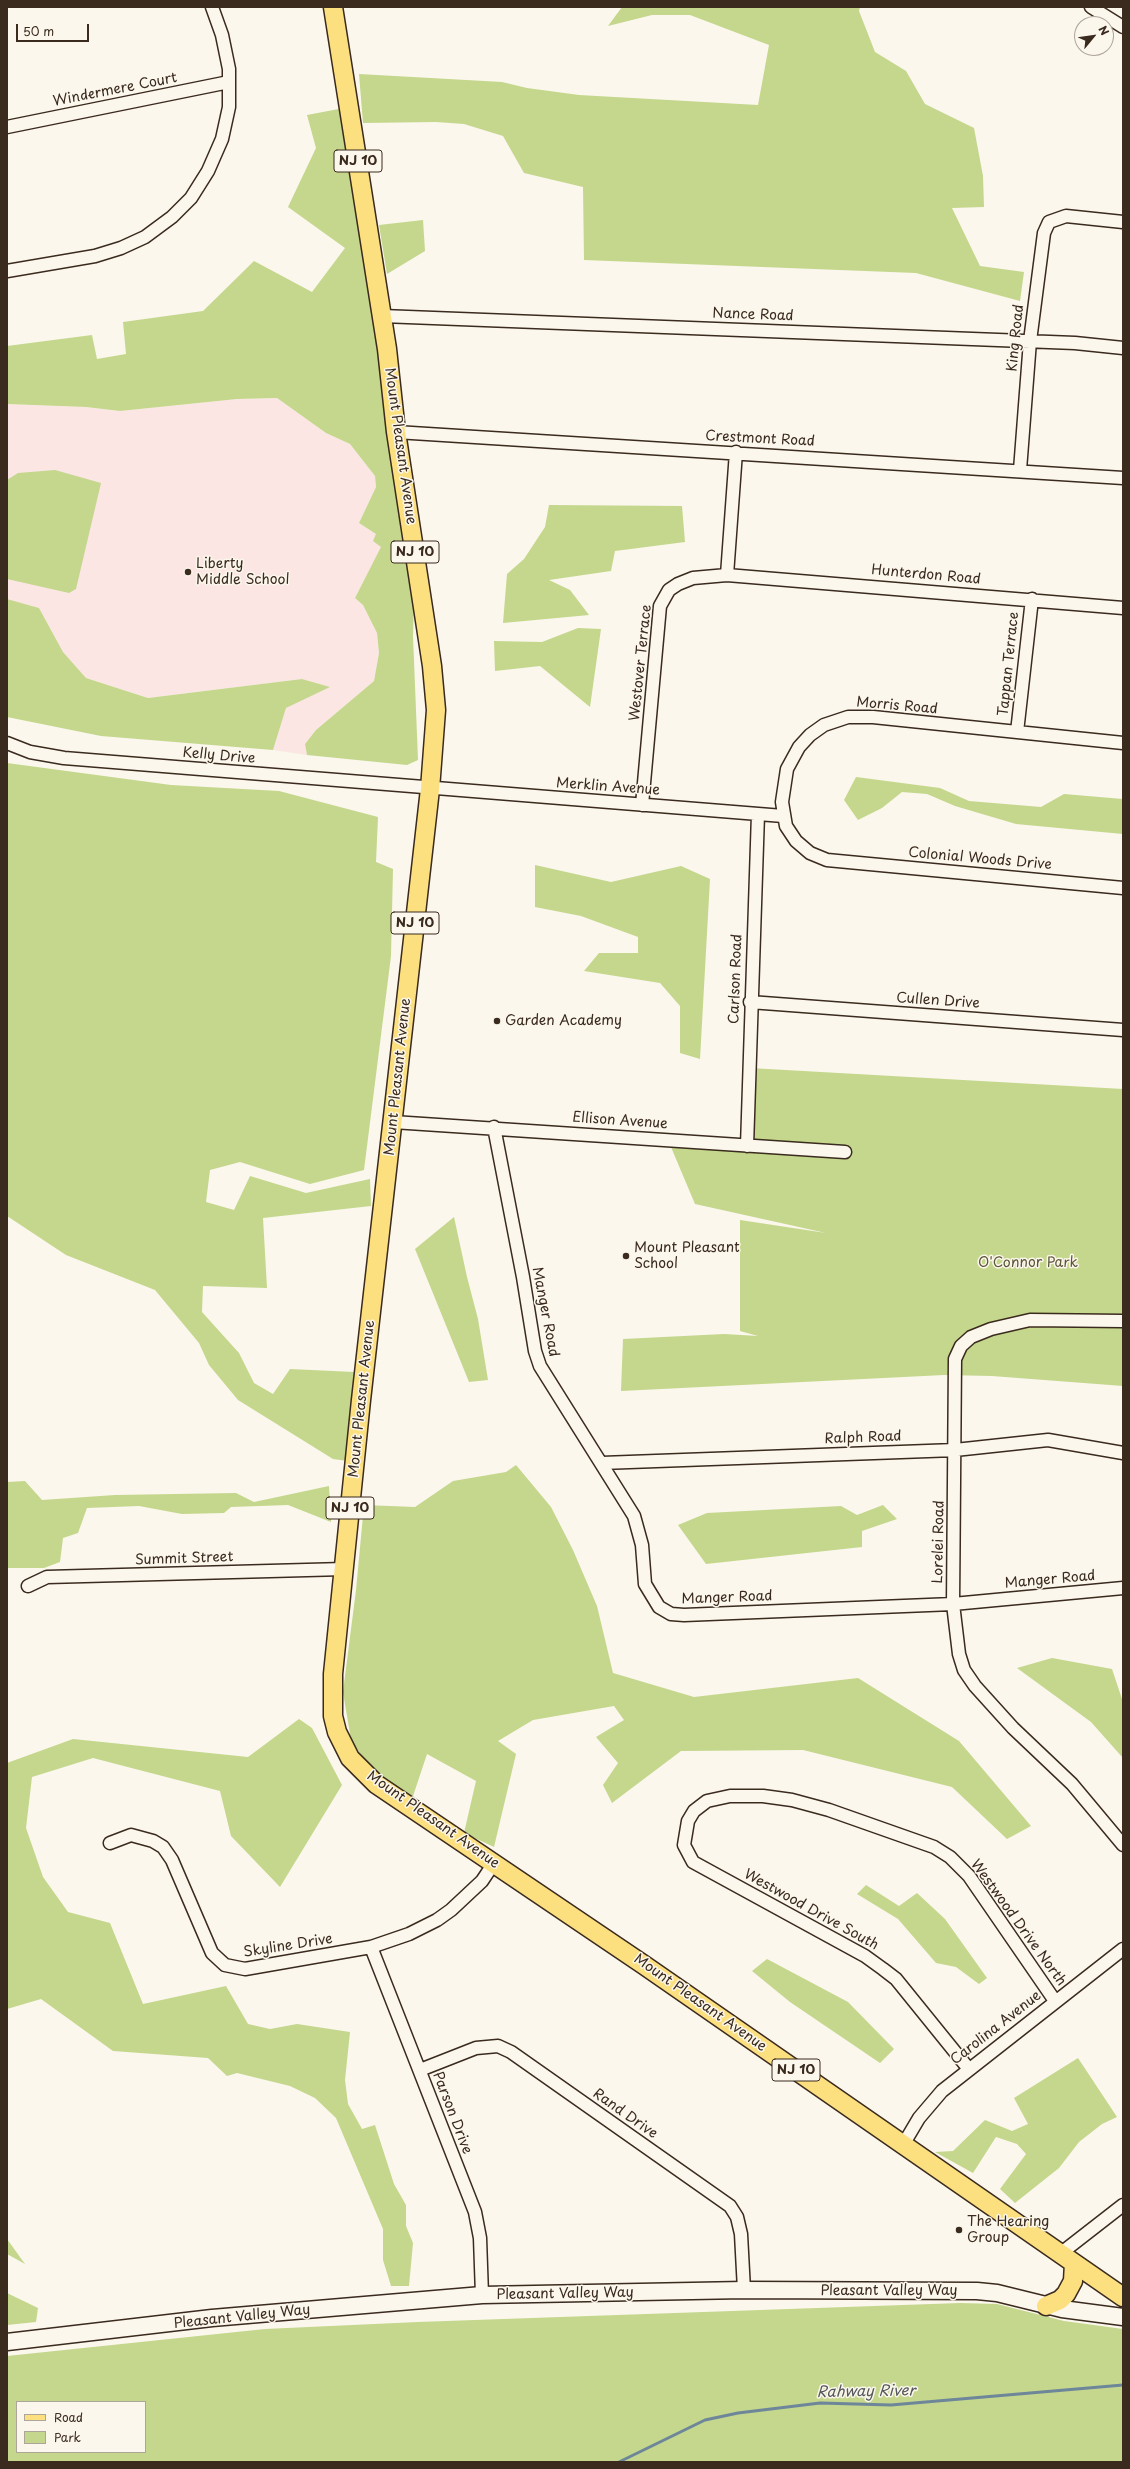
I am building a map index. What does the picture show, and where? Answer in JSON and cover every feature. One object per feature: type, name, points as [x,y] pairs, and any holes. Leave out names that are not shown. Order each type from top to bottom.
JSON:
[{"type":"main road","name":"NJ 10","points":[[333,7],[382,316]]},
{"type":"main road","name":"Mount Pleasant Avenue","points":[[382,316],[396,432],[432,666],[436,710],[430,789],[361,1400],[332,1698],[333,1716],[344,1746],[350,1758],[376,1784],[494,1863],[1123,2298]]},
{"type":"main road","points":[[1046,2306],[1060,2300],[1066,2294],[1073,2281],[1067,2258]]},
{"type":"main road","name":"Pleasant Valley Way","points":[[7,2342],[212,2318],[482,2295],[744,2290],[977,2291],[997,2293],[1046,2306],[1123,2317]]},
{"type":"street","points":[[7,271],[95,256],[145,237],[172,217],[191,198],[208,171],[222,139],[229,107],[229,69],[222,35],[212,7]]},
{"type":"street","points":[[1091,7],[1123,27]]},
{"type":"street","name":"Windermere Court","points":[[7,127],[229,82]]},
{"type":"street","name":"King Road","points":[[1020,470],[1030,341],[1044,232],[1049,222],[1058,217],[1076,216],[1123,222]]},
{"type":"street","name":"Nance Road","points":[[382,316],[1030,341],[1123,348]]},
{"type":"street","name":"Crestmont Road","points":[[396,432],[736,452],[1123,478]]},
{"type":"street","points":[[726,574],[736,452]]},
{"type":"street","name":"Hunterdon Road","points":[[726,574],[1032,599],[1123,608]]},
{"type":"street","name":"Westover Terrace","points":[[642,805],[660,606],[669,590],[678,584],[693,578],[726,574]]},
{"type":"street","name":"Tappan Terrace","points":[[1017,732],[1032,599]]},
{"type":"street","name":"Morris Road","points":[[833,861],[815,856],[800,846],[789,831],[783,816],[783,785],[790,761],[807,737],[832,722],[848,717],[865,716],[1123,743]]},
{"type":"street","name":"Kelly Drive","points":[[7,743],[30,752],[64,758],[430,789]]},
{"type":"street","name":"Merklin Avenue","points":[[430,789],[783,816]]},
{"type":"street","name":"Carlson Road","points":[[747,1146],[750,1002],[758,814]]},
{"type":"street","name":"Colonial Woods Drive","points":[[833,861],[1123,888]]},
{"type":"street","name":"Cullen Drive","points":[[750,1002],[1123,1030]]},
{"type":"street","name":"Ellison Avenue","points":[[393,1122],[494,1127],[845,1152]]},
{"type":"street","name":"Manger Road","points":[[494,1127],[523,1277],[535,1351],[540,1366],[634,1516],[640,1530],[644,1584],[659,1607],[671,1614],[684,1615],[953,1604],[1123,1588]]},
{"type":"street","name":"Lorelei Road","points":[[1123,1321],[1030,1320],[991,1329],[971,1337],[961,1346],[955,1359],[953,1604],[959,1654],[964,1670],[975,1686],[1013,1728],[1072,1784],[1123,1845]]},
{"type":"street","name":"Ralph Road","points":[[602,1463],[955,1450],[1048,1440],[1071,1442],[1123,1453]]},
{"type":"street","name":"Summit Street","points":[[28,1586],[47,1577],[344,1569]]},
{"type":"street","name":"Westwood Drive North","points":[[730,1796],[763,1796],[792,1800],[829,1810],[934,1847],[950,1857],[969,1876],[1055,2001]]},
{"type":"street","name":"Westwood Drive South","points":[[730,1796],[708,1801],[690,1816],[685,1829],[684,1845],[690,1858],[698,1865],[865,1956],[883,1969],[896,1979],[968,2068]]},
{"type":"street","name":"Skyline Drive","points":[[110,1843],[131,1835],[153,1841],[163,1847],[172,1860],[212,1953],[225,1965],[233,1968],[245,1969],[371,1947],[409,1934],[437,1920],[466,1897],[494,1863]]},
{"type":"street","name":"Parson Drive","points":[[371,1947],[475,2212],[480,2238],[482,2295]]},
{"type":"street","name":"Carolina Avenue","points":[[903,2145],[929,2104],[968,2068],[1123,1949]]},
{"type":"street","name":"Rand Drive","points":[[420,2070],[476,2048],[498,2046],[511,2052],[730,2206],[737,2217],[741,2234],[744,2290]]},
{"type":"street","points":[[1067,2258],[1123,2205]]},
{"type":"shaded area","name":"Liberty Middle School","points":[[277,398],[326,433],[350,444],[375,476],[376,487],[359,523],[377,534],[382,547],[355,598],[363,605],[377,633],[379,653],[374,681],[316,730],[305,744],[307,755],[273,750],[286,708],[329,687],[302,679],[148,698],[86,678],[63,652],[39,608],[7,599],[7,404],[86,407],[120,411],[237,399]]},
{"type":"green space","points":[[622,7],[860,7],[859,11],[875,52],[906,71],[925,104],[974,128],[983,176],[984,207],[952,208],[980,266],[1024,272],[1020,301],[916,273],[584,260],[583,187],[524,173],[503,136],[464,124],[436,122],[363,123],[359,74],[502,82],[527,88],[579,95],[758,105],[769,45],[690,15],[652,15],[608,26]]},
{"type":"green space","points":[[344,108],[370,261],[414,600],[413,636],[418,760],[407,765],[307,755],[305,744],[316,730],[374,681],[379,653],[377,633],[363,605],[355,598],[381,547],[373,541],[376,534],[359,523],[376,487],[375,476],[350,444],[326,433],[277,398],[237,399],[120,411],[86,407],[7,404],[7,346],[92,335],[97,359],[126,354],[123,322],[203,311],[254,261],[312,292],[345,248],[288,207],[316,148],[307,115]]},
{"type":"green space","points":[[423,220],[425,251],[387,274],[379,225]]},
{"type":"green space","points":[[55,470],[101,483],[76,589],[69,593],[7,579],[7,480],[18,473]]},
{"type":"green space","points":[[549,505],[682,506],[685,542],[615,551],[611,571],[549,580],[570,590],[589,615],[503,623],[507,574],[524,559],[545,527]]},
{"type":"green space","points":[[7,599],[39,608],[63,652],[86,678],[148,698],[302,679],[330,687],[286,708],[273,750],[101,736],[7,717]]},
{"type":"green space","points":[[578,628],[601,629],[590,707],[540,666],[495,671],[494,641],[542,642]]},
{"type":"green space","points":[[7,763],[171,785],[279,791],[378,817],[376,862],[393,869],[391,956],[364,1170],[310,1184],[240,1162],[210,1170],[206,1202],[234,1210],[250,1176],[306,1193],[370,1179],[371,1206],[263,1218],[267,1288],[203,1286],[202,1312],[239,1353],[254,1383],[273,1394],[290,1369],[354,1372],[348,1461],[333,1459],[238,1400],[209,1365],[199,1343],[155,1290],[66,1255],[7,1216]]},
{"type":"green space","points":[[856,777],[940,788],[969,801],[1041,807],[1064,794],[1123,799],[1123,834],[1016,824],[955,806],[927,794],[902,792],[882,808],[858,820],[844,800]]},
{"type":"green space","points":[[535,865],[611,882],[681,866],[710,879],[700,1059],[680,1053],[680,1006],[660,983],[584,971],[599,953],[638,953],[638,937],[581,916],[535,907]]},
{"type":"green space","name":"O'Connor Park","points":[[750,1068],[1123,1089],[1123,1386],[992,1376],[944,1375],[621,1391],[623,1339],[724,1334],[758,1336],[740,1331],[740,1220],[826,1233],[695,1204],[668,1140],[746,1146]]},
{"type":"green space","points":[[454,1217],[478,1319],[488,1380],[469,1382],[415,1249]]},
{"type":"green space","points":[[516,1465],[551,1507],[573,1550],[597,1606],[613,1673],[694,1697],[858,1678],[959,1741],[1031,1826],[1007,1839],[952,1787],[803,1750],[681,1751],[612,1803],[603,1785],[618,1763],[596,1737],[624,1720],[614,1706],[533,1720],[498,1741],[516,1754],[494,1847],[464,1833],[476,1781],[427,1754],[412,1799],[373,1772],[351,1740],[343,1692],[356,1590],[364,1505],[415,1507],[453,1481],[506,1472]]},
{"type":"green space","points":[[25,1481],[42,1500],[115,1495],[236,1493],[254,1502],[329,1486],[331,1522],[288,1505],[231,1507],[224,1513],[182,1514],[139,1506],[87,1508],[78,1533],[63,1538],[60,1562],[44,1568],[7,1568],[7,1482]]},
{"type":"green space","points":[[883,1505],[897,1519],[862,1531],[862,1547],[706,1564],[678,1525],[707,1513],[841,1506],[857,1515]]},
{"type":"green space","points":[[1052,1658],[1112,1669],[1123,1702],[1123,1758],[1091,1722],[1017,1668]]},
{"type":"green space","points":[[299,1719],[312,1728],[342,1785],[280,1887],[231,1836],[220,1791],[93,1758],[32,1777],[26,1828],[43,1877],[68,1912],[110,1923],[143,2004],[226,1986],[248,2024],[270,2029],[297,2024],[350,2032],[345,2080],[348,2104],[362,2129],[375,2125],[394,2184],[406,2205],[406,2226],[413,2243],[409,2286],[391,2286],[383,2260],[383,2229],[336,2118],[315,2098],[290,2086],[237,2073],[227,2076],[208,2058],[113,2051],[41,1999],[7,2009],[7,1763],[73,1739],[248,1757]]},
{"type":"green space","points":[[866,1885],[899,1906],[917,1893],[945,1919],[987,1978],[979,1984],[956,1967],[936,1963],[898,1919],[857,1894]]},
{"type":"green space","points":[[767,1959],[848,2002],[894,2049],[880,2063],[790,2002],[752,1971]]},
{"type":"green space","points":[[1078,2058],[1117,2117],[1102,2124],[1079,2142],[1059,2168],[1015,2203],[1000,2189],[1026,2154],[1017,2144],[996,2137],[973,2173],[935,2152],[953,2151],[985,2120],[1012,2131],[1028,2124],[1014,2098]]},
{"type":"green space","points":[[7,2239],[25,2264],[7,2254]]},
{"type":"green space","points":[[7,2293],[38,2308],[36,2322],[7,2325]]},
{"type":"green space","points":[[960,2303],[997,2304],[1064,2321],[1123,2329],[1123,2462],[7,2462],[7,2356],[265,2329],[418,2322]]},
{"type":"waterway","name":"Rahway River","points":[[619,2462],[705,2420],[738,2413],[820,2403],[891,2405],[1123,2385]]},
{"type":"place","name":"Liberty Middle School","points":[[188,572]]},
{"type":"place","name":"Garden Academy","points":[[497,1021]]},
{"type":"place","name":"Mount Pleasant School","points":[[626,1256]]},
{"type":"place","name":"The Hearing Group","points":[[959,2230]]}]
